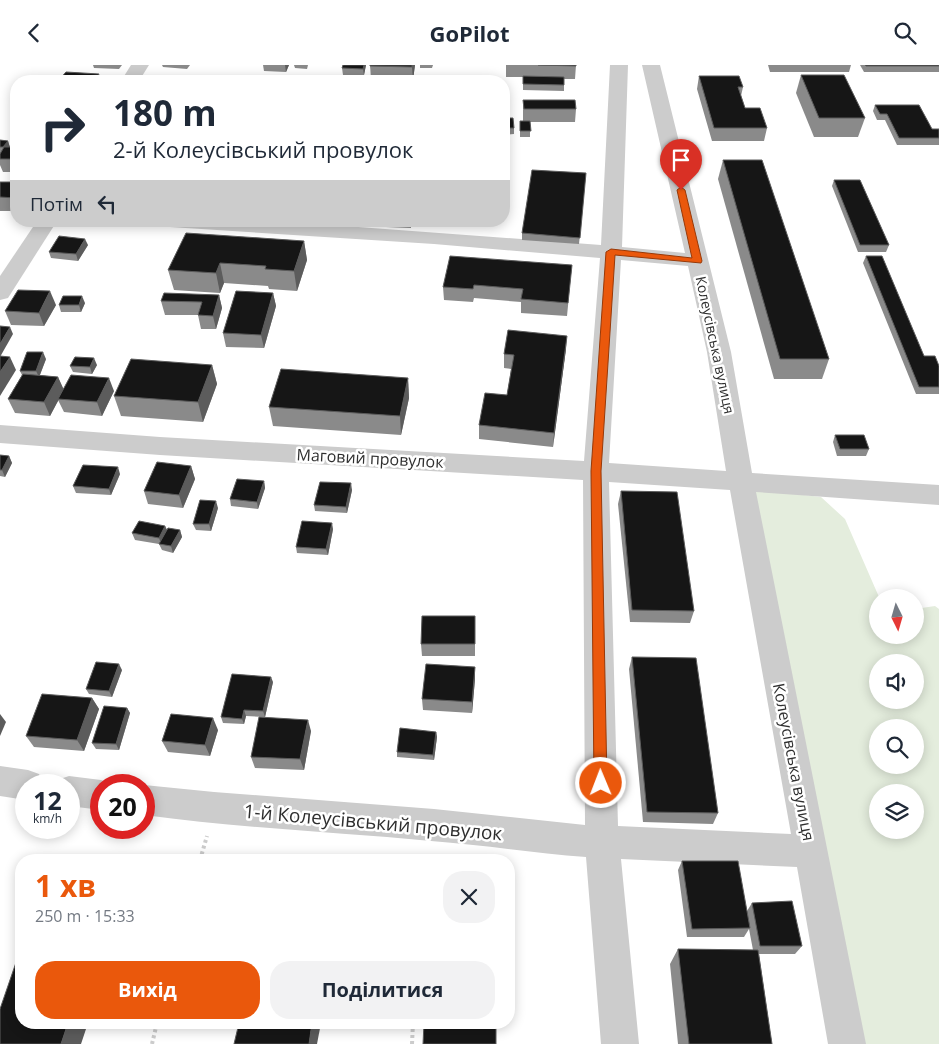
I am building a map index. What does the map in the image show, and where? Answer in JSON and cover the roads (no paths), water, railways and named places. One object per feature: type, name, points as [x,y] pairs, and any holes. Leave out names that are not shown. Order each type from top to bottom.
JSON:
[{"type":"street","points":[[619,65],[611,252],[596,471],[602,842],[620,1044]]},
{"type":"street","name":"Колеусівська вулиця","points":[[651,65],[719,352],[741,481],[847,1044]]},
{"type":"street","points":[[0,293],[43,227]]},
{"type":"street","points":[[281,227],[611,252],[698,261]]},
{"type":"street","name":"Маговий провулок","points":[[0,434],[160,446],[741,481]]},
{"type":"street","points":[[741,481],[939,495]]},
{"type":"street","points":[[0,781],[15,783]]},
{"type":"street","name":"1-й Колеусівський провулок","points":[[155,801],[214,808],[434,825],[535,837],[602,842],[811,851]]}]
